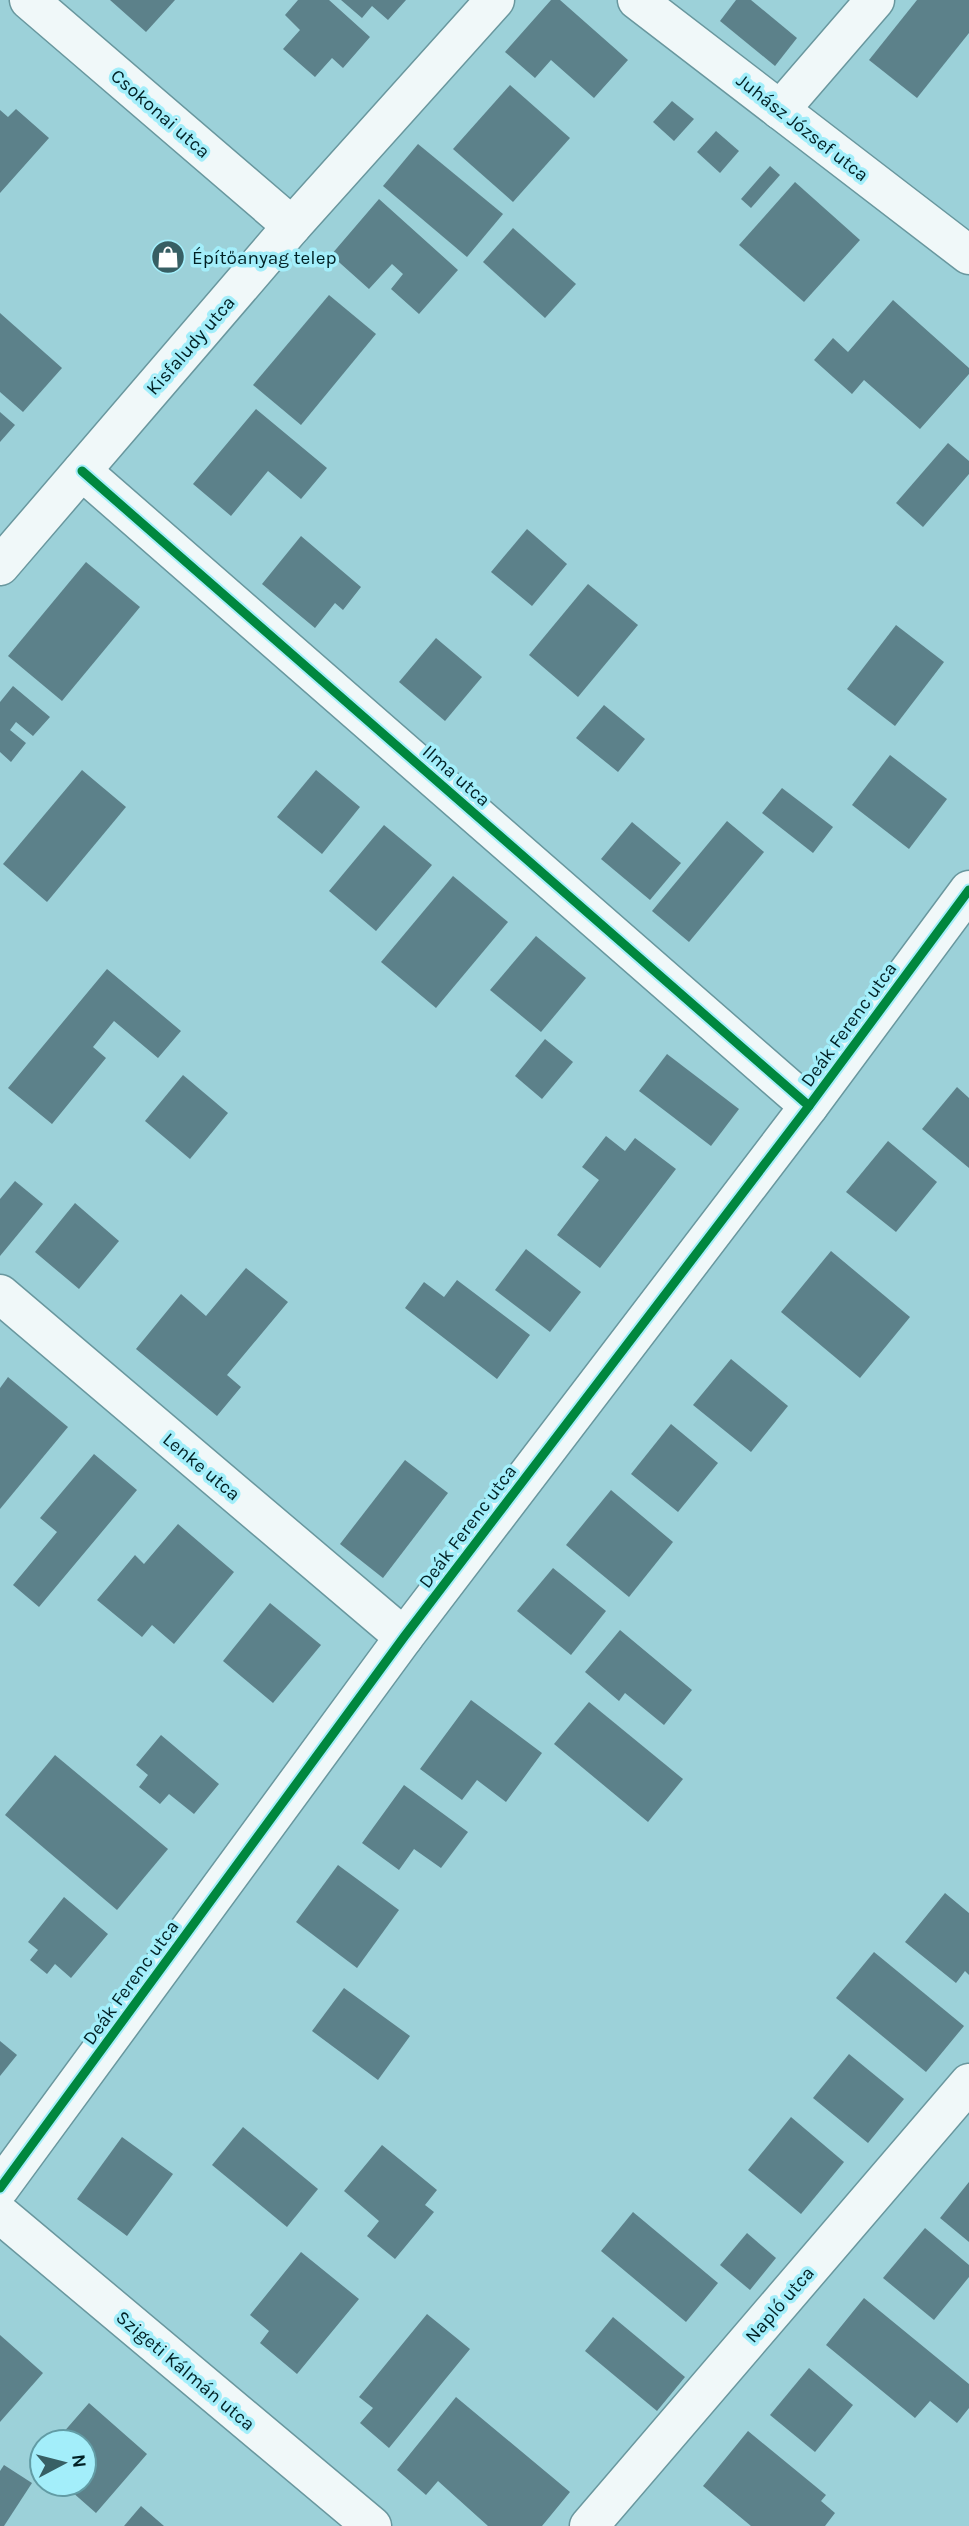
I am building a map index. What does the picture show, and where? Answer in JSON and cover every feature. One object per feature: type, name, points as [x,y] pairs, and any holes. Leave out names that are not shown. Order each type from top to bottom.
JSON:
[{"type":"street","name":"Csokonai utca","points":[[29,0],[292,226]]},
{"type":"street","name":"Kisfaludy utca","points":[[0,566],[292,226],[495,0]]},
{"type":"street","name":"Juhász József utca","points":[[637,0],[969,255]]},
{"type":"street","points":[[780,110],[875,0]]},
{"type":"street","name":"Ilma utca","points":[[82,471],[809,1106]]},
{"type":"street","name":"Deák Ferenc utca","points":[[0,2188],[404,1637],[809,1106],[969,890]]},
{"type":"street","name":"Lenke utca","points":[[0,1294],[404,1637]]},
{"type":"street","name":"Napló utca","points":[[589,2526],[969,2083]]},
{"type":"street","name":"Szigeti Kálmán utca","points":[[0,2214],[372,2526]]},
{"type":"building","points":[[110,0],[175,0],[146,32]]},
{"type":"building","points":[[298,0],[329,0],[370,37],[343,68],[332,58],[315,77],[283,49],[300,30],[285,15]]},
{"type":"building","points":[[341,0],[406,0],[388,20],[372,6],[362,18]]},
{"type":"building","points":[[551,0],[560,0],[628,60],[594,98],[551,60],[535,78],[505,52]]},
{"type":"building","points":[[736,0],[751,0],[797,38],[775,66],[720,21]]},
{"type":"building","points":[[917,0],[969,0],[969,33],[917,98],[869,60]]},
{"type":"building","points":[[510,85],[570,138],[513,202],[453,149]]},
{"type":"building","points":[[672,101],[694,119],[674,141],[653,122]]},
{"type":"building","points":[[16,109],[49,138],[0,193],[0,110],[8,117]]},
{"type":"building","points":[[716,131],[739,151],[720,173],[697,152]]},
{"type":"building","points":[[418,144],[503,214],[467,257],[383,186]]},
{"type":"building","points":[[770,166],[780,175],[751,208],[741,199]]},
{"type":"building","points":[[795,182],[860,240],[804,302],[739,245]]},
{"type":"building","points":[[379,199],[458,270],[419,314],[391,289],[403,274],[392,264],[369,289],[331,255]]},
{"type":"building","points":[[513,228],[576,284],[545,318],[483,262]]},
{"type":"building","points":[[329,295],[376,334],[301,425],[253,385]]},
{"type":"building","points":[[893,300],[969,368],[969,374],[920,429],[864,380],[852,394],[814,360],[833,338],[848,352]]},
{"type":"building","points":[[0,313],[62,368],[23,412],[0,392]]},
{"type":"building","points":[[256,409],[327,468],[301,499],[268,471],[231,516],[193,484]]},
{"type":"building","points":[[0,412],[15,425],[0,442]]},
{"type":"building","points":[[948,443],[969,461],[969,474],[923,527],[896,503]]},
{"type":"building","points":[[527,529],[567,564],[532,606],[491,572]]},
{"type":"building","points":[[301,536],[361,587],[343,610],[335,603],[315,628],[262,584]]},
{"type":"building","points":[[86,562],[140,607],[62,701],[8,656]]},
{"type":"building","points":[[588,584],[638,625],[578,697],[529,655]]},
{"type":"building","points":[[896,625],[944,662],[895,726],[847,689]]},
{"type":"building","points":[[436,638],[482,677],[445,721],[399,682]]},
{"type":"building","points":[[13,686],[50,717],[33,736],[16,722],[10,730],[26,743],[11,762],[0,752],[0,702]]},
{"type":"building","points":[[604,705],[645,739],[618,772],[576,738]]},
{"type":"building","points":[[890,755],[947,799],[909,849],[852,805]]},
{"type":"building","points":[[82,770],[126,807],[47,902],[3,864]]},
{"type":"building","points":[[316,770],[360,807],[322,854],[277,817]]},
{"type":"building","points":[[782,788],[833,827],[813,853],[762,813]]},
{"type":"building","points":[[727,821],[764,852],[689,942],[652,911]]},
{"type":"building","points":[[632,822],[681,863],[650,900],[601,859]]},
{"type":"building","points":[[384,825],[432,865],[376,931],[329,891]]},
{"type":"building","points":[[453,876],[508,922],[436,1008],[381,962]]},
{"type":"building","points":[[536,936],[586,978],[541,1032],[490,990]]},
{"type":"building","points":[[107,969],[181,1031],[158,1058],[114,1021],[93,1047],[106,1058],[52,1124],[8,1088]]},
{"type":"building","points":[[545,1039],[573,1062],[542,1099],[515,1076]]},
{"type":"building","points":[[667,1054],[739,1109],[711,1146],[639,1091]]},
{"type":"building","points":[[183,1075],[228,1113],[190,1159],[145,1121]]},
{"type":"building","points":[[957,1087],[969,1098],[969,1168],[922,1129]]},
{"type":"building","points":[[606,1136],[625,1151],[635,1138],[676,1169],[600,1268],[557,1235],[599,1180],[582,1167]]},
{"type":"building","points":[[888,1141],[937,1182],[896,1232],[846,1192]]},
{"type":"building","points":[[15,1181],[43,1204],[0,1256],[0,1199]]},
{"type":"building","points":[[75,1203],[119,1241],[79,1289],[35,1252]]},
{"type":"building","points":[[526,1249],[581,1292],[550,1332],[495,1290]]},
{"type":"building","points":[[831,1251],[910,1317],[860,1378],[781,1312]]},
{"type":"building","points":[[246,1268],[288,1302],[227,1375],[241,1387],[217,1416],[136,1349],[181,1294],[206,1316]]},
{"type":"building","points":[[457,1280],[530,1335],[497,1379],[405,1308],[424,1282],[444,1297]]},
{"type":"building","points":[[731,1359],[788,1406],[751,1452],[693,1405]]},
{"type":"building","points":[[8,1377],[68,1427],[0,1509],[0,1388]]},
{"type":"building","points":[[671,1424],[718,1463],[678,1512],[631,1474]]},
{"type":"building","points":[[94,1454],[137,1490],[39,1607],[13,1585],[57,1532],[40,1518]]},
{"type":"building","points":[[405,1460],[448,1493],[383,1578],[340,1544]]},
{"type":"building","points":[[611,1490],[673,1542],[629,1597],[566,1545]]},
{"type":"building","points":[[178,1524],[234,1572],[174,1644],[152,1625],[142,1637],[97,1600],[135,1555],[144,1564]]},
{"type":"building","points":[[553,1568],[606,1611],[571,1655],[517,1611]]},
{"type":"building","points":[[270,1603],[321,1645],[273,1703],[223,1661]]},
{"type":"building","points":[[620,1630],[692,1690],[664,1725],[625,1693],[619,1701],[585,1672]]},
{"type":"building","points":[[471,1700],[542,1753],[506,1802],[477,1780],[462,1800],[420,1769]]},
{"type":"building","points":[[589,1702],[683,1779],[648,1822],[554,1744]]},
{"type":"building","points":[[161,1735],[219,1784],[194,1814],[169,1794],[160,1804],[139,1787],[148,1775],[136,1765]]},
{"type":"building","points":[[55,1755],[168,1849],[117,1910],[5,1815]]},
{"type":"building","points":[[404,1785],[468,1832],[441,1868],[414,1849],[399,1870],[362,1843]]},
{"type":"building","points":[[338,1865],[399,1910],[357,1968],[296,1922]]},
{"type":"building","points":[[945,1893],[969,1913],[969,1975],[965,1971],[956,1983],[905,1942]]},
{"type":"building","points":[[64,1897],[108,1934],[71,1978],[55,1964],[47,1974],[30,1960],[38,1950],[28,1942]]},
{"type":"building","points":[[874,1952],[964,2026],[926,2072],[836,1998]]},
{"type":"building","points":[[344,1988],[410,2036],[378,2080],[312,2031]]},
{"type":"building","points":[[0,2041],[17,2055],[0,2076]]},
{"type":"building","points":[[849,2054],[904,2099],[868,2143],[813,2098]]},
{"type":"building","points":[[791,2117],[844,2162],[801,2214],[748,2170]]},
{"type":"building","points":[[243,2127],[318,2189],[287,2227],[212,2165]]},
{"type":"building","points":[[122,2137],[173,2174],[127,2236],[77,2199]]},
{"type":"building","points":[[382,2145],[437,2190],[425,2205],[434,2212],[395,2259],[367,2236],[379,2221],[344,2191]]},
{"type":"building","points":[[969,2182],[969,2242],[940,2218]]},
{"type":"building","points":[[633,2212],[718,2283],[686,2322],[601,2251]]},
{"type":"building","points":[[925,2228],[969,2265],[969,2277],[934,2320],[883,2278]]},
{"type":"building","points":[[747,2233],[776,2258],[750,2290],[720,2265]]},
{"type":"building","points":[[301,2252],[359,2299],[297,2374],[260,2343],[269,2331],[250,2315]]},
{"type":"building","points":[[864,2298],[969,2384],[969,2408],[957,2423],[930,2401],[915,2418],[826,2345]]},
{"type":"building","points":[[427,2314],[470,2349],[389,2448],[360,2423],[373,2408],[359,2397]]},
{"type":"building","points":[[613,2317],[685,2377],[657,2411],[585,2351]]},
{"type":"building","points":[[0,2335],[43,2373],[0,2422]]},
{"type":"building","points":[[809,2368],[853,2405],[815,2452],[770,2415]]},
{"type":"building","points":[[456,2397],[570,2492],[542,2526],[488,2526],[438,2481],[426,2495],[397,2470]]},
{"type":"building","points":[[89,2403],[147,2454],[96,2513],[79,2498],[98,2498],[98,2428],[67,2428]]},
{"type":"building","points":[[748,2431],[826,2495],[821,2501],[835,2513],[825,2526],[751,2526],[703,2486]]},
{"type":"building","points":[[4,2465],[28,2480],[28,2489],[4,2526],[0,2526],[0,2471]]},
{"type":"building","points":[[141,2506],[164,2526],[124,2526]]},
{"type":"cycle path","points":[[82,471],[809,1106]]},
{"type":"cycle path","points":[[0,2188],[404,1637],[809,1106],[969,890]]},
{"type":"place","name":"Építőanyag telep","points":[[168,257]]}]
